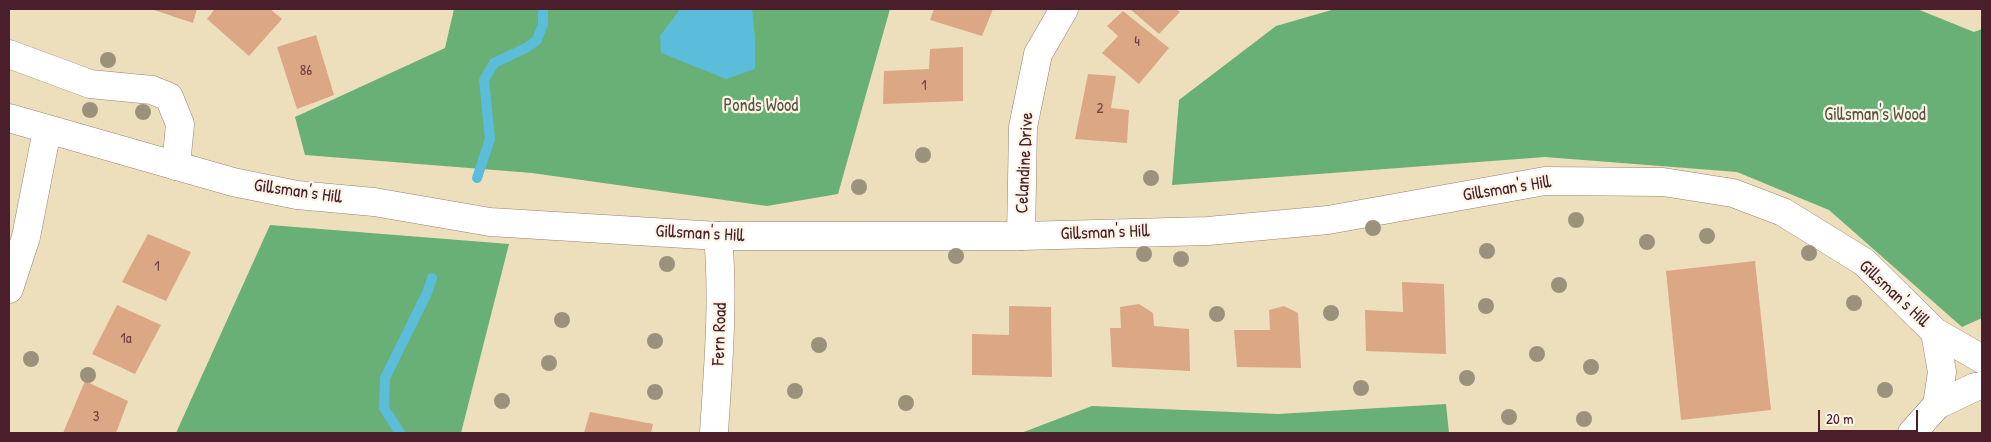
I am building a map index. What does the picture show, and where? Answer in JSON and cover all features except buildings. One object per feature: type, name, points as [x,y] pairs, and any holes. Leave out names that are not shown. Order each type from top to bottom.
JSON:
[{"type":"street","name":"Celandine Drive","points":[[1021,236],[1023,127],[1038,54],[1064,9]]},
{"type":"street","points":[[9,54],[90,84],[152,90],[168,97],[180,124],[176,166]]},
{"type":"street","name":"Gillsman's Hill","points":[[9,118],[233,182],[297,195],[374,202],[490,222],[718,236],[1021,236],[1208,231],[1328,220],[1545,180],[1662,182],[1733,193],[1782,212],[1864,262],[1935,332],[1982,359]]},
{"type":"street","points":[[9,289],[26,237],[48,130]]},
{"type":"street","name":"Fern Road","points":[[714,433],[721,324],[721,266],[718,236]]},
{"type":"street","points":[[1935,332],[1942,372],[1937,405]]},
{"type":"street","points":[[1912,433],[1937,405],[1975,387],[1982,386]]},
{"type":"green space","name":"Ponds Wood","points":[[454,9],[890,9],[838,194],[767,206],[532,173],[305,155],[295,117],[445,48]]},
{"type":"green space","name":"Gillsman's Wood","points":[[1335,9],[1917,9],[1974,32],[1982,29],[1982,318],[1962,327],[1829,210],[1737,172],[1545,157],[1172,185],[1179,100],[1276,26]]},
{"type":"green space","points":[[270,225],[509,244],[461,433],[176,433]]},
{"type":"green space","points":[[1446,404],[1449,433],[1021,433],[1092,406],[1278,414]]},
{"type":"water","points":[[680,9],[752,9],[755,37],[755,69],[726,79],[661,53],[660,36]]},
{"type":"waterway","points":[[477,178],[490,139],[484,80],[494,63],[526,48],[537,40],[543,24],[543,9]]},
{"type":"waterway","points":[[400,433],[384,408],[385,378],[427,293],[432,278]]}]
